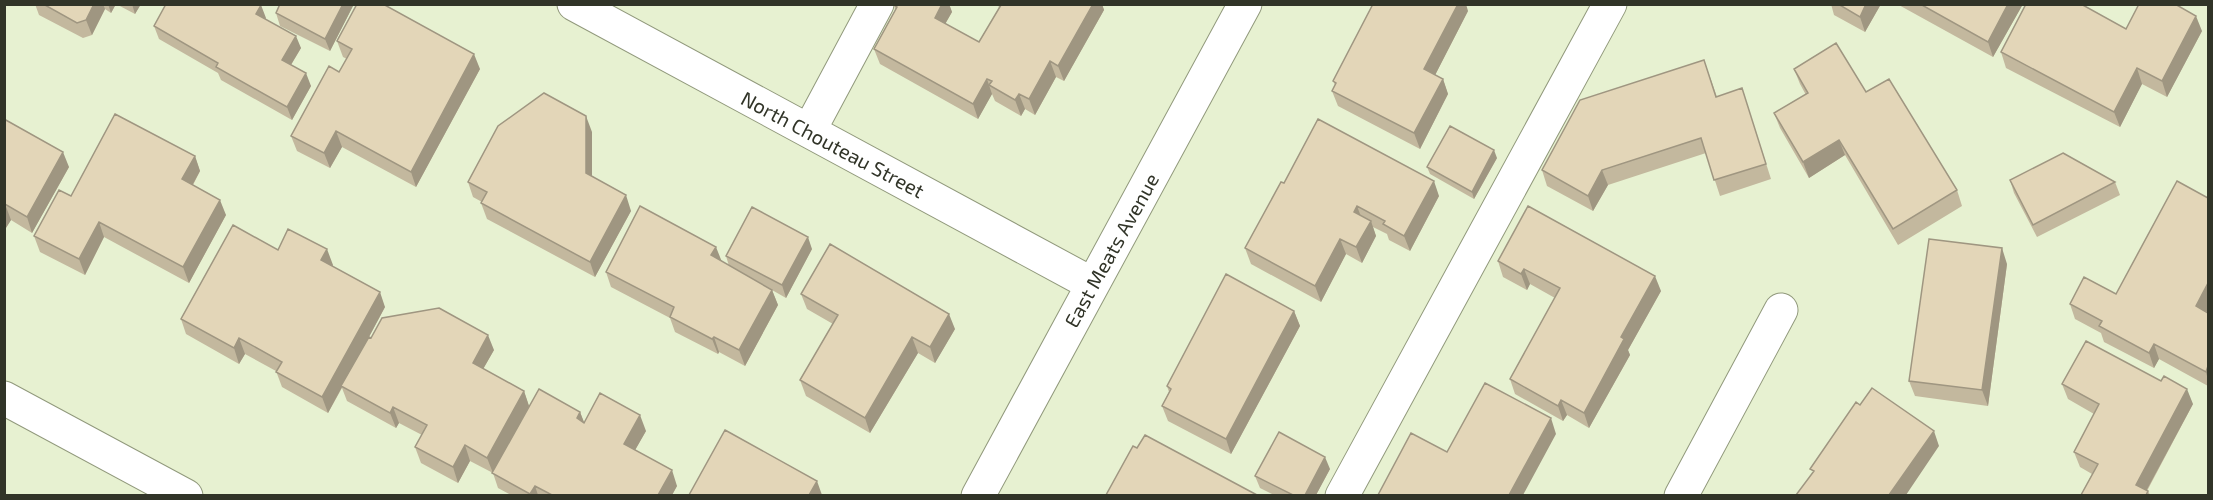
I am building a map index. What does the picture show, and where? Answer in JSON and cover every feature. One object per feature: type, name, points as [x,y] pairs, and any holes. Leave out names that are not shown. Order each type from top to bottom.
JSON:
[{"type":"street","name":"North Chouteau Street","points":[[574,4],[1092,284]]},
{"type":"street","points":[[809,131],[877,4]]},
{"type":"street","name":"East Meats Avenue","points":[[978,495],[1245,4]]},
{"type":"street","points":[[1342,495],[1610,4]]},
{"type":"street","points":[[1681,495],[1780,310]]},
{"type":"street","points":[[4,398],[186,495]]},
{"type":"building","points":[[43,4],[94,4],[86,20],[77,23]]},
{"type":"building","points":[[166,4],[261,5],[256,14],[296,36],[282,60],[306,73],[287,107],[216,67],[218,63],[154,26]]},
{"type":"building","points":[[280,4],[343,4],[325,39],[276,13]]},
{"type":"building","points":[[357,4],[383,4],[474,54],[411,172],[336,131],[324,153],[291,136],[329,66],[339,72],[352,49],[337,41]]},
{"type":"building","points":[[894,4],[942,4],[935,18],[979,42],[1001,5],[999,4],[1093,4],[1058,66],[1050,61],[1029,99],[1019,94],[1015,100],[989,85],[992,81],[987,79],[973,104],[874,49],[897,7]]},
{"type":"building","points":[[1373,4],[1458,4],[1424,69],[1443,79],[1414,133],[1332,91],[1336,83],[1333,81]]},
{"type":"building","points":[[1838,4],[1866,4],[1860,17]]},
{"type":"building","points":[[1920,4],[2008,4],[1988,42]]},
{"type":"building","points":[[2026,4],[2081,4],[2126,29],[2139,4],[2175,4],[2196,16],[2162,81],[2137,68],[2114,112],[2001,52]]},
{"type":"building","points":[[1836,43],[1866,92],[1889,79],[1957,190],[1893,229],[1839,140],[1803,162],[1774,113],[1808,93],[1794,69]]},
{"type":"building","points":[[1704,60],[1716,97],[1742,88],[1766,164],[1714,180],[1701,138],[1602,170],[1588,196],[1542,170],[1580,100]]},
{"type":"building","points":[[544,93],[586,116],[586,173],[626,195],[590,262],[481,203],[487,192],[468,182],[498,126]]},
{"type":"building","points":[[115,114],[195,156],[182,179],[220,200],[183,267],[99,222],[79,259],[34,236],[59,190],[71,196]]},
{"type":"building","points":[[4,119],[63,152],[27,217],[5,204],[4,206]]},
{"type":"building","points":[[1318,119],[1434,181],[1404,236],[1383,224],[1385,221],[1357,206],[1354,212],[1371,221],[1356,247],[1340,239],[1315,286],[1245,248],[1281,182],[1284,183]]},
{"type":"building","points":[[1450,126],[1494,150],[1472,192],[1427,167]]},
{"type":"building","points":[[2063,153],[2115,182],[2033,225],[2010,180]]},
{"type":"building","points":[[2177,181],[2208,198],[2208,283],[2196,306],[2208,313],[2206,372],[2154,344],[2149,353],[2099,326],[2102,321],[2070,304],[2084,277],[2116,294]]},
{"type":"building","points":[[640,206],[716,247],[711,255],[772,290],[739,350],[670,317],[674,307],[606,272]]},
{"type":"building","points":[[1528,206],[1655,276],[1621,337],[1624,339],[1584,413],[1561,400],[1558,406],[1510,379],[1560,288],[1524,269],[1521,274],[1498,261]]},
{"type":"building","points":[[752,207],[808,237],[782,285],[726,256]]},
{"type":"building","points":[[233,225],[278,250],[288,229],[327,249],[321,260],[380,292],[322,397],[276,372],[282,362],[239,338],[234,348],[181,319]]},
{"type":"building","points":[[1929,239],[2002,248],[1982,390],[1909,381]]},
{"type":"building","points":[[830,244],[949,314],[930,347],[912,337],[865,418],[800,380],[838,315],[801,294]]},
{"type":"building","points":[[1226,274],[1294,311],[1226,439],[1162,406],[1171,389],[1167,386]]},
{"type":"building","points":[[439,308],[488,335],[473,363],[524,391],[487,458],[465,445],[453,467],[415,447],[427,425],[393,407],[390,413],[341,386],[382,318]]},
{"type":"building","points":[[2086,341],[2161,381],[2164,376],[2187,389],[2136,485],[2148,491],[2146,495],[2081,495],[2098,464],[2074,452],[2099,404],[2062,384]]},
{"type":"building","points":[[1485,383],[1551,418],[1509,495],[1378,495],[1411,433],[1447,452]]},
{"type":"building","points":[[1872,388],[1934,431],[1889,495],[1796,495],[1814,471],[1810,469],[1856,402],[1860,405]]},
{"type":"building","points":[[539,389],[580,412],[577,418],[584,423],[600,393],[640,415],[624,444],[672,470],[658,495],[552,495],[535,486],[530,494],[492,473]]},
{"type":"building","points":[[725,430],[817,481],[809,495],[689,495]]},
{"type":"building","points":[[1279,432],[1325,457],[1305,495],[1293,495],[1255,476]]},
{"type":"building","points":[[1145,435],[1257,495],[1106,495],[1133,446],[1137,448]]}]
